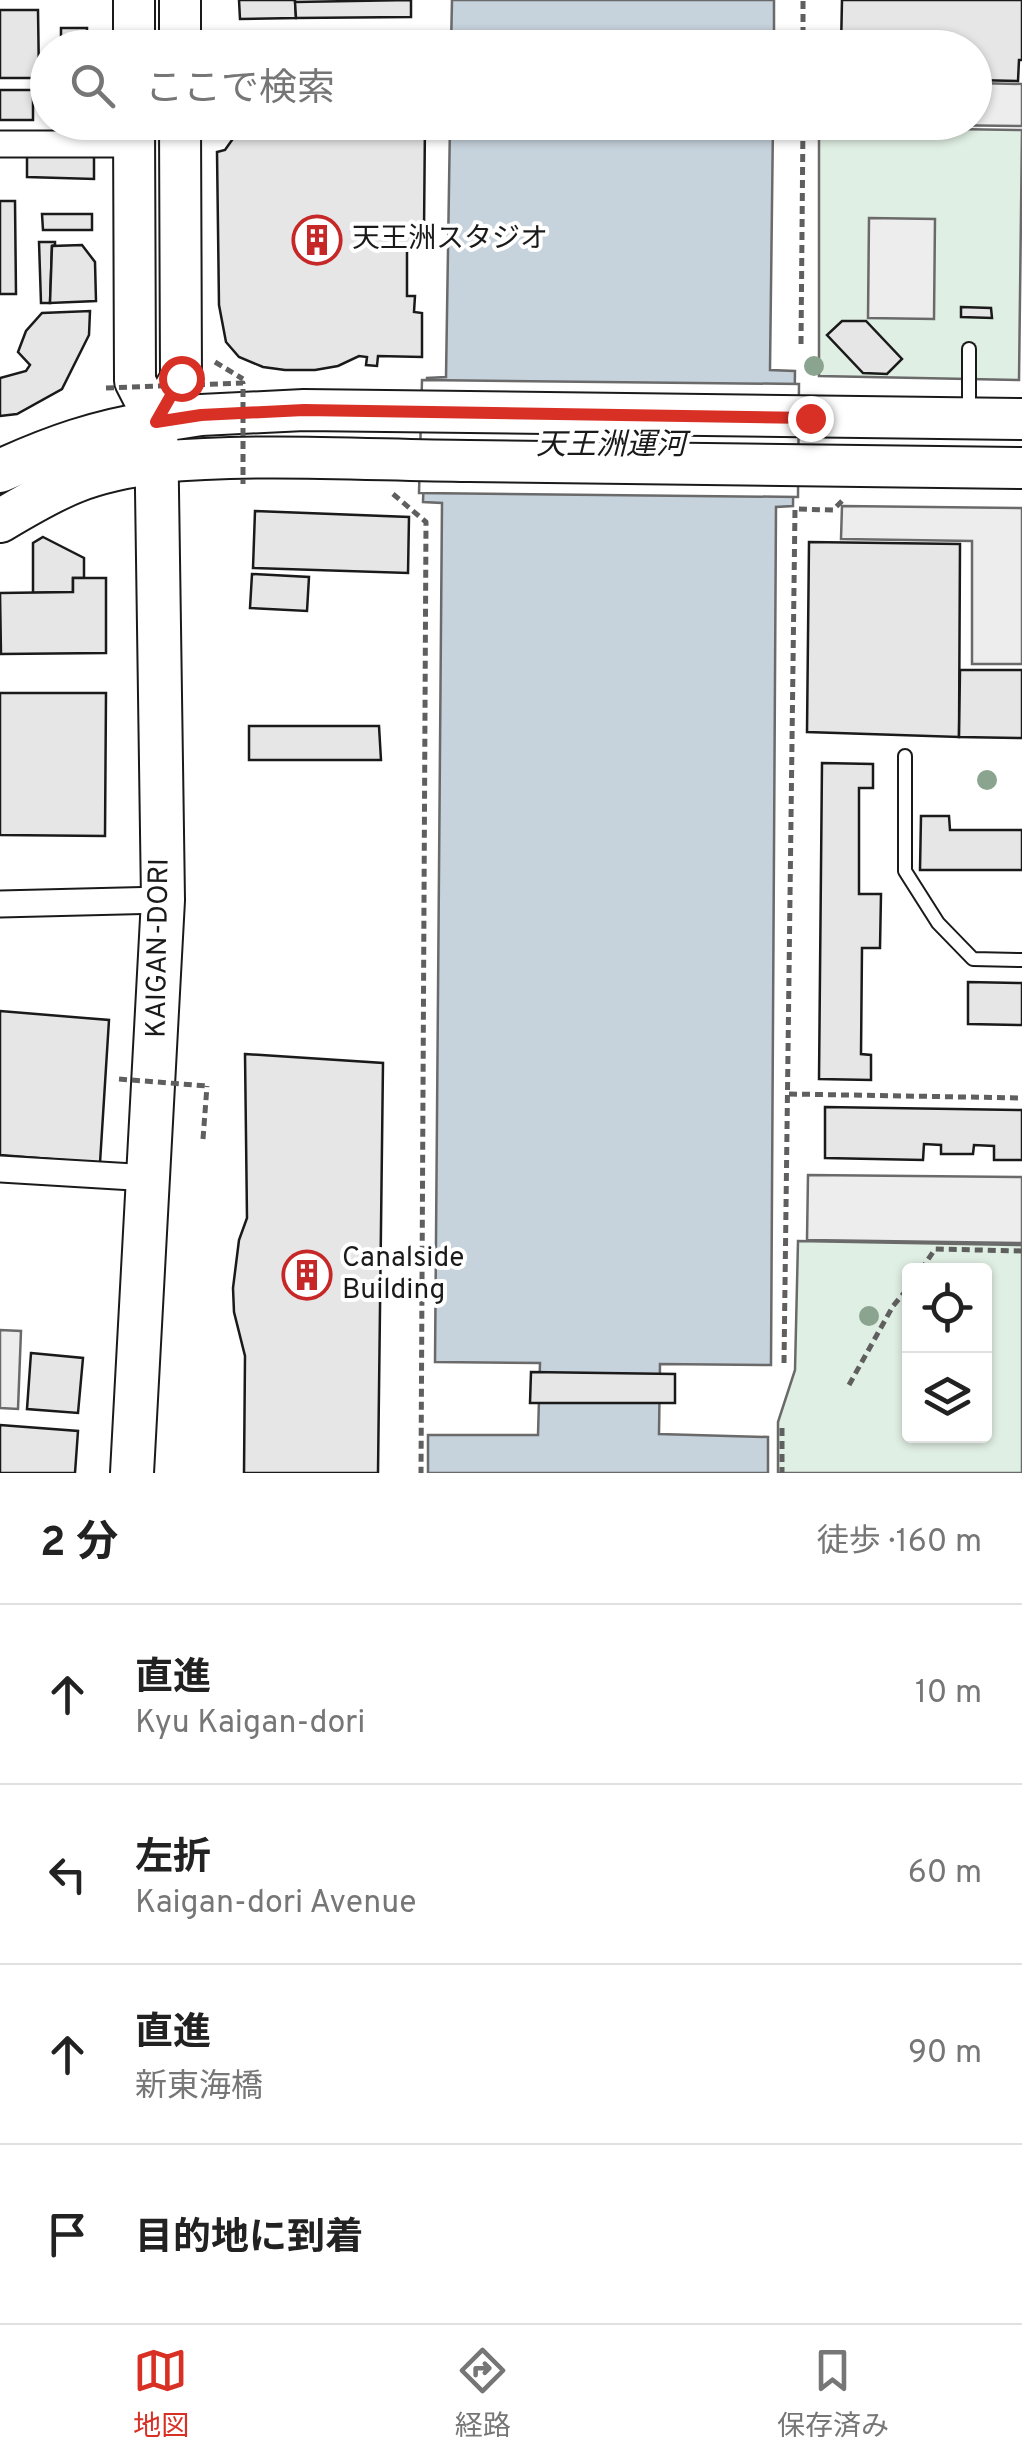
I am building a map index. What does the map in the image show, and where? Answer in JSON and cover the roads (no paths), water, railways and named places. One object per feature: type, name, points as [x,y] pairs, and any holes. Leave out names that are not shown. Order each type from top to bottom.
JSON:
[{"type":"highway","points":[[0,472],[52,447],[102,431],[157,442]]},
{"type":"highway","points":[[0,522],[61,485],[109,468],[157,442]]},
{"type":"highway","name":"KAIGAN-DORI","points":[[132,1473],[163,900],[157,442]]},
{"type":"main road","points":[[134,0],[134,30]]},
{"type":"main road","points":[[180,0],[180,30]]},
{"type":"main road","points":[[134,140],[135,381],[157,442]]},
{"type":"main road","points":[[157,442],[181,378],[180,140]]},
{"type":"main road","points":[[157,442],[201,415],[254,412],[1022,420]]},
{"type":"main road","points":[[157,442],[225,456],[1022,468]]},
{"type":"street","points":[[0,144],[49,140]]},
{"type":"street","points":[[0,904],[163,900]]},
{"type":"street","points":[[0,1169],[150,1178]]},
{"type":"lane","points":[[969,349],[969,418]]},
{"type":"lane","points":[[905,756],[905,871],[938,923],[973,959],[1022,960]]},
{"type":"water","points":[[452,0],[774,0],[774,30],[451,30]]},
{"type":"water","name":"天王洲運河","points":[[450,140],[773,140],[770,370],[795,371],[793,506],[776,507],[771,1365],[660,1364],[659,1434],[768,1437],[768,1473],[428,1473],[428,1435],[538,1435],[540,1363],[435,1362],[442,503],[423,502],[427,378],[446,377]]},
{"type":"place","name":"天王洲スタジオ","points":[[317,240]]},
{"type":"place","name":"Canalside Building","points":[[307,1275]]}]
